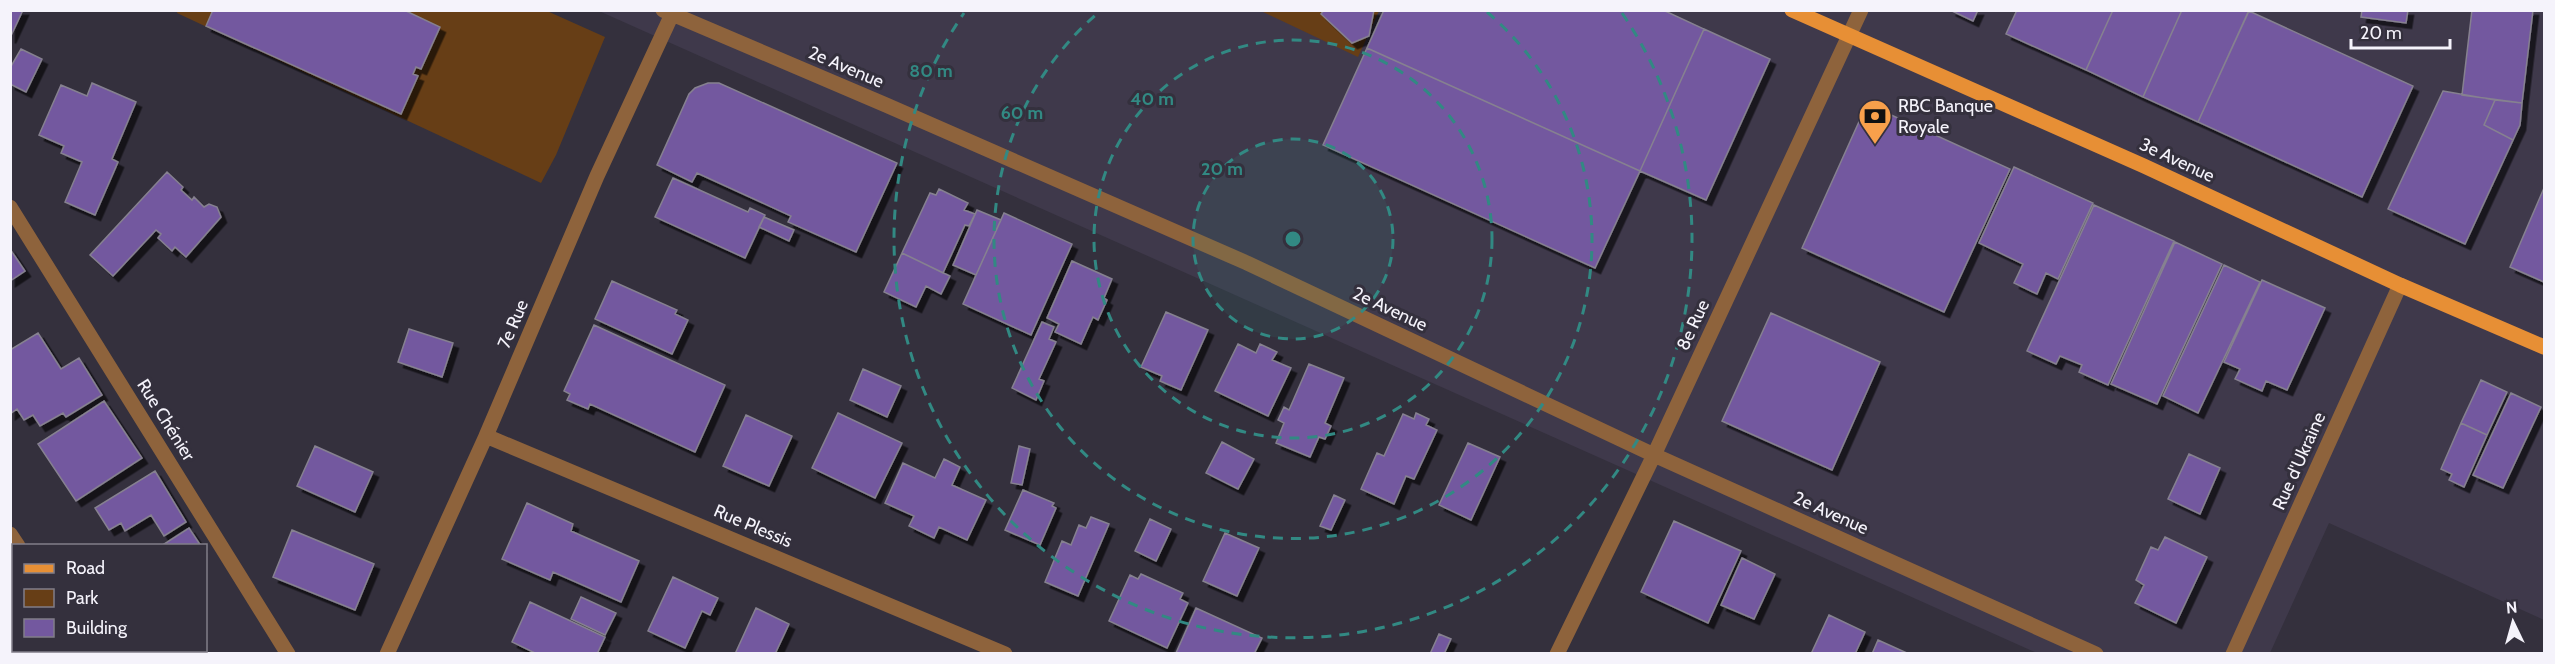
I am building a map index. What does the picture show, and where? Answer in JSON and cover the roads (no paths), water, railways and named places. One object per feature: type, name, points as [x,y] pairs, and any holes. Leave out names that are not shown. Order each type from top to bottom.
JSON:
[{"type":"main road","name":"3e Avenue","points":[[1792,10],[2144,166],[2400,285],[2544,346]]},
{"type":"street","name":"8e Rue","points":[[1557,654],[1654,455],[1861,10]]},
{"type":"street","name":"7e Rue","points":[[387,654],[486,436],[669,12]]},
{"type":"street","name":"2e Avenue","points":[[669,12],[1247,263],[1654,455],[2096,654]]},
{"type":"street","name":"Rue Chénier","points":[[10,207],[288,654]]},
{"type":"street","name":"Rue d'Ukraine","points":[[2233,654],[2400,285]]},
{"type":"street","name":"Rue Plessis","points":[[486,436],[1005,654]]},
{"type":"place","name":"RBC Banque Royale","points":[[1875,145]]}]
